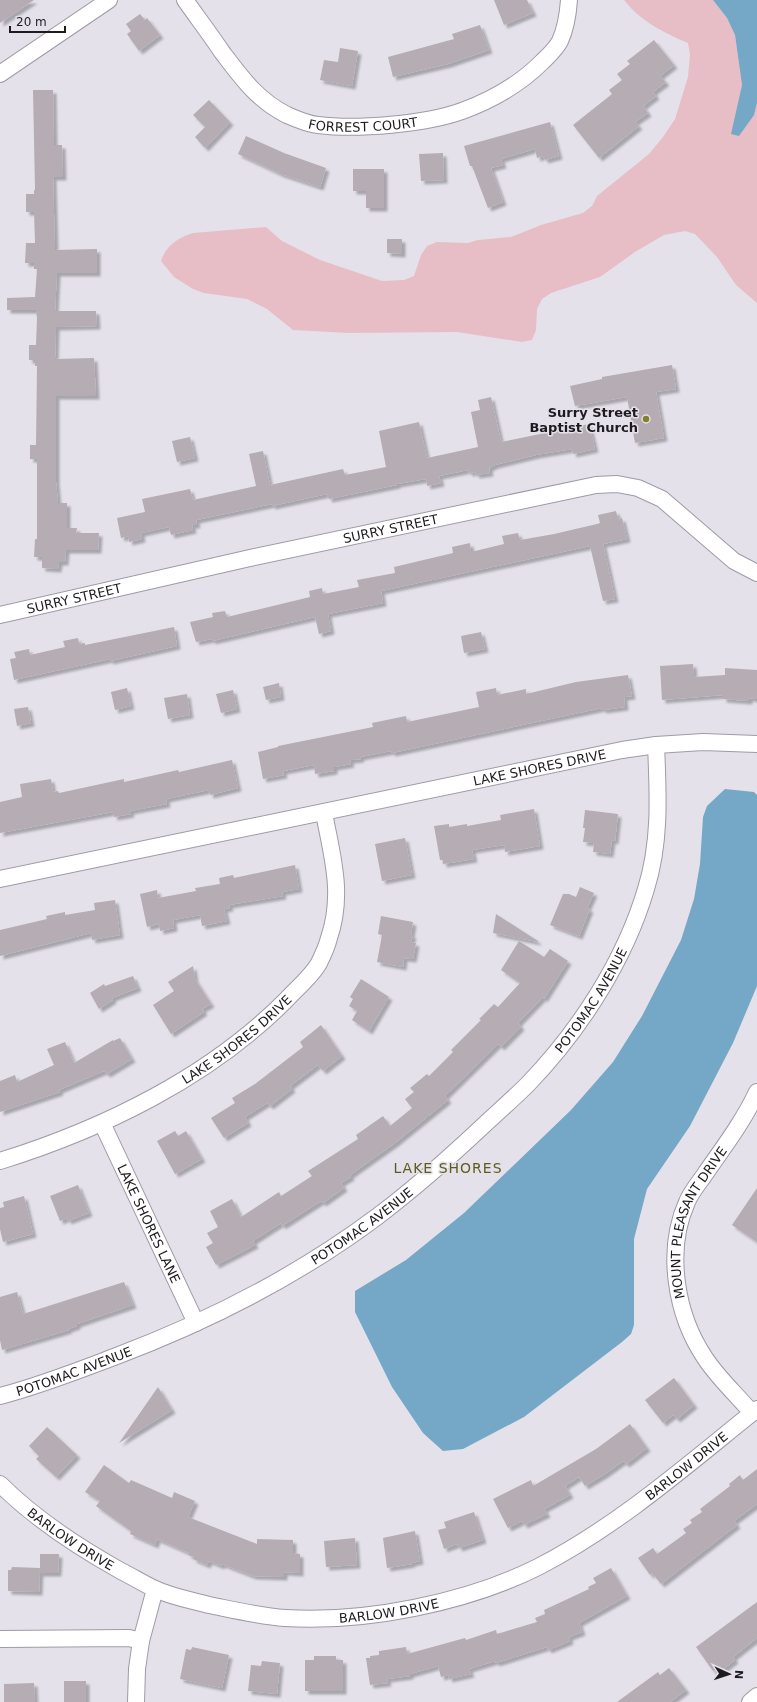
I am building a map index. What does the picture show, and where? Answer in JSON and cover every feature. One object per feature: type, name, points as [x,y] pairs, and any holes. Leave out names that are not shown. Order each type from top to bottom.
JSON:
[{"type":"street","points":[[0,74],[109,0]]},
{"type":"street","name":"FORREST COURT","points":[[185,0],[247,86],[266,102],[286,114],[309,123],[319,125],[359,126],[404,123],[462,111],[488,100],[511,87],[535,68],[560,42],[567,20],[569,0]]},
{"type":"street","name":"SURRY STREET","points":[[0,614],[250,558],[596,485],[617,484],[638,488],[662,499],[734,561],[757,573]]},
{"type":"street","name":"LAKE SHORES DRIVE","points":[[0,879],[622,750],[656,744],[703,742],[757,744]]},
{"type":"street","name":"POTOMAC AVENUE","points":[[0,1396],[81,1370],[140,1347],[196,1323],[266,1288],[323,1254],[377,1217],[429,1176],[529,1083],[560,1047],[588,1008],[613,967],[634,924],[647,888],[655,852],[659,808],[656,744]]},
{"type":"street","name":"LAKE SHORES DRIVE","points":[[0,1161],[40,1148],[102,1123],[154,1096],[208,1063],[238,1041],[274,1011],[319,964],[330,937],[336,909],[338,886],[324,813]]},
{"type":"street","name":"MOUNT PLEASANT DRIVE","points":[[754,1411],[705,1359],[692,1336],[682,1310],[678,1291],[676,1278],[676,1250],[680,1222],[687,1201],[749,1110],[757,1092]]},
{"type":"street","name":"LAKE SHORES LANE","points":[[102,1123],[196,1323]]},
{"type":"street","name":"BARLOW DRIVE","points":[[0,1484],[20,1503],[63,1535],[104,1561],[155,1589],[184,1599],[238,1612],[285,1618],[326,1618],[377,1614],[423,1606],[460,1597],[496,1585],[538,1566],[591,1536],[641,1501],[754,1411]]},
{"type":"street","points":[[136,1702],[137,1669],[141,1641],[155,1589]]},
{"type":"street","points":[[0,1639],[129,1638],[141,1641]]},
{"type":"street","points":[[750,1702],[757,1696]]},
{"type":"shaded area","points":[[624,0],[713,0],[727,18],[735,35],[742,85],[732,134],[754,115],[757,103],[757,303],[736,285],[717,257],[695,234],[685,231],[664,235],[635,252],[600,277],[551,293],[542,299],[537,309],[536,330],[532,340],[522,342],[457,332],[348,333],[293,330],[267,309],[247,299],[204,293],[193,289],[174,277],[161,261],[166,251],[173,243],[182,237],[193,233],[266,227],[282,241],[320,260],[382,281],[404,280],[414,276],[421,255],[427,246],[437,242],[468,243],[478,240],[511,237],[541,225],[583,213],[592,206],[597,196],[649,154],[663,137],[675,119],[688,77],[690,54],[688,43],[653,26],[637,14]]},
{"type":"water","points":[[713,0],[757,0],[757,103],[754,115],[739,136],[731,134],[742,85],[735,35],[727,18]]},
{"type":"water","points":[[725,789],[754,792],[757,795],[757,986],[733,1043],[690,1126],[647,1189],[634,1239],[634,1325],[631,1334],[524,1417],[463,1449],[443,1451],[423,1433],[392,1387],[355,1312],[355,1291],[406,1260],[464,1213],[571,1110],[613,1062],[642,1016],[681,940],[694,899],[700,864],[703,817],[707,806]]},
{"type":"building","points":[[0,0],[34,0],[0,23]]},
{"type":"building","points":[[494,0],[527,0],[533,13],[504,25]]},
{"type":"building","points":[[140,14],[145,20],[147,18],[160,35],[139,51],[127,34],[131,31],[126,24]]},
{"type":"building","points":[[480,25],[489,50],[448,64],[393,77],[388,57],[454,39],[452,34]]},
{"type":"building","points":[[654,40],[674,65],[660,76],[666,82],[653,92],[656,96],[643,106],[648,113],[635,122],[639,126],[599,158],[573,125],[612,94],[609,90],[622,80],[617,74],[630,64],[627,61]]},
{"type":"building","points":[[340,48],[358,51],[352,86],[320,80],[324,60],[338,62]]},
{"type":"building","points":[[33,90],[53,90],[54,145],[62,145],[63,177],[53,177],[55,250],[97,249],[97,273],[57,273],[55,311],[96,311],[97,326],[56,327],[55,359],[94,358],[96,396],[56,396],[56,482],[58,503],[67,503],[67,528],[77,528],[76,533],[99,533],[98,550],[66,550],[65,562],[59,562],[58,569],[42,568],[42,557],[34,557],[35,539],[37,539],[37,459],[30,459],[30,445],[36,445],[37,366],[35,366],[35,360],[29,360],[29,345],[36,345],[36,310],[7,310],[7,298],[35,297],[37,269],[34,269],[34,263],[25,263],[26,243],[35,243],[34,212],[26,212],[26,194],[34,194],[35,190]]},
{"type":"building","points":[[209,100],[230,122],[205,148],[195,137],[205,127],[193,115]]},
{"type":"building","points":[[550,122],[559,156],[545,160],[543,156],[537,158],[535,149],[501,159],[503,165],[491,168],[503,202],[488,208],[472,166],[470,166],[464,146]]},
{"type":"building","points":[[246,136],[284,153],[326,168],[320,187],[281,174],[238,154]]},
{"type":"building","points":[[443,153],[444,180],[421,181],[419,154]]},
{"type":"building","points":[[353,169],[384,169],[384,208],[366,208],[366,191],[353,191]]},
{"type":"building","points":[[387,239],[402,239],[402,254],[387,253]]},
{"type":"building","name":"Surry Street Baptist Church","points":[[672,365],[676,389],[656,392],[664,438],[635,443],[627,397],[575,406],[570,386],[602,379],[602,377]]},
{"type":"building","points":[[491,397],[501,442],[589,424],[595,449],[573,454],[572,449],[536,455],[495,465],[489,468],[490,473],[476,475],[475,472],[469,473],[468,470],[439,476],[441,483],[427,486],[426,479],[329,499],[327,494],[272,506],[272,504],[196,520],[197,525],[192,525],[193,530],[171,535],[169,527],[141,533],[142,539],[129,542],[128,536],[121,538],[117,518],[145,512],[142,499],[190,489],[193,500],[256,486],[249,454],[263,451],[270,485],[343,469],[345,475],[386,467],[379,431],[419,422],[427,458],[478,447],[471,412],[480,410],[478,400]]},
{"type":"building","points":[[190,437],[195,458],[177,462],[172,441]]},
{"type":"building","points":[[616,511],[618,519],[622,518],[627,539],[603,544],[615,599],[603,601],[590,546],[381,591],[383,603],[328,614],[331,631],[319,634],[315,617],[212,641],[212,639],[196,642],[190,622],[213,617],[212,613],[225,611],[227,617],[310,597],[309,591],[322,588],[323,594],[359,587],[357,580],[395,573],[394,567],[453,553],[452,547],[470,543],[471,551],[475,551],[504,544],[502,536],[518,533],[520,540],[554,534],[600,523],[598,515]]},
{"type":"building","points":[[174,627],[177,646],[14,680],[10,659],[16,658],[14,652],[29,649],[30,655],[65,647],[63,641],[78,638],[79,644],[85,643],[85,645]]},
{"type":"building","points":[[481,632],[485,649],[464,653],[461,636]]},
{"type":"building","points":[[693,664],[694,677],[725,675],[725,668],[757,670],[757,699],[749,698],[749,701],[723,699],[723,695],[662,700],[660,666]]},
{"type":"building","points":[[628,675],[632,696],[624,697],[625,707],[603,710],[602,708],[392,753],[391,751],[360,757],[361,759],[350,760],[351,764],[334,767],[334,771],[315,774],[314,765],[283,771],[284,775],[263,779],[258,752],[278,746],[373,727],[372,723],[406,716],[407,722],[479,707],[476,692],[496,688],[497,695],[526,689],[526,694],[576,682]]},
{"type":"building","points":[[279,683],[281,697],[266,700],[263,687]]},
{"type":"building","points":[[127,688],[131,706],[115,710],[111,692]]},
{"type":"building","points":[[233,690],[237,709],[221,713],[216,694]]},
{"type":"building","points":[[187,694],[190,715],[168,719],[164,698]]},
{"type":"building","points":[[28,707],[31,723],[17,726],[14,709]]},
{"type":"building","points":[[232,760],[238,788],[210,795],[209,790],[166,799],[167,804],[130,811],[131,814],[114,817],[113,812],[0,833],[0,802],[22,797],[20,784],[51,779],[53,792],[58,791],[59,793],[124,779],[124,782],[178,770],[179,772]]},
{"type":"building","points":[[534,809],[540,846],[505,852],[504,845],[472,850],[474,859],[443,864],[443,860],[440,860],[434,826],[449,824],[449,827],[467,824],[467,826],[501,820],[500,815]]},
{"type":"building","points":[[585,810],[618,814],[615,841],[612,840],[610,854],[593,852],[594,843],[583,842]]},
{"type":"building","points":[[405,838],[412,875],[382,881],[375,844]]},
{"type":"building","points":[[295,865],[299,889],[282,892],[283,896],[229,905],[230,908],[224,909],[227,921],[202,926],[200,915],[173,920],[174,928],[160,931],[159,924],[147,927],[140,894],[157,890],[158,898],[196,891],[195,888],[220,884],[219,878],[233,875],[234,878]]},
{"type":"building","points":[[580,887],[594,893],[587,908],[590,909],[579,936],[550,925],[563,894],[569,894],[576,897]]},
{"type":"building","points":[[115,900],[120,935],[92,940],[91,933],[0,956],[0,930],[47,919],[46,916],[65,912],[65,915],[95,910],[94,903]]},
{"type":"building","points":[[496,914],[538,941],[538,942],[493,933]]},
{"type":"building","points":[[381,916],[413,922],[411,935],[413,935],[411,942],[416,943],[413,959],[404,958],[403,967],[377,962],[382,935],[378,934]]},
{"type":"building","points":[[519,941],[544,957],[550,949],[568,961],[544,999],[543,997],[518,1023],[521,1027],[501,1047],[498,1044],[445,1096],[448,1100],[395,1143],[341,1183],[344,1188],[323,1203],[321,1201],[282,1226],[281,1223],[253,1241],[255,1245],[216,1265],[206,1247],[213,1243],[207,1233],[218,1227],[210,1211],[232,1199],[241,1217],[279,1192],[281,1196],[312,1176],[308,1171],[358,1139],[356,1135],[383,1116],[390,1126],[412,1108],[405,1099],[414,1092],[410,1088],[427,1074],[429,1076],[453,1052],[451,1050],[481,1020],[479,1019],[494,1004],[498,1007],[520,983],[501,970]]},
{"type":"building","points":[[193,966],[195,979],[211,1004],[202,1009],[204,1012],[171,1034],[153,1005],[174,991],[168,982]]},
{"type":"building","points":[[133,976],[138,988],[112,998],[113,1000],[99,1009],[90,993],[104,984],[105,986]]},
{"type":"building","points":[[361,979],[389,997],[369,1031],[352,1020],[357,1011],[349,1006],[353,999],[350,997]]},
{"type":"building","points":[[321,1025],[342,1056],[323,1071],[318,1065],[290,1086],[292,1089],[270,1106],[267,1103],[245,1117],[248,1123],[224,1138],[211,1118],[235,1103],[232,1098],[255,1084],[303,1047],[300,1042]]},
{"type":"building","points":[[120,1038],[132,1059],[107,1074],[104,1071],[59,1090],[60,1092],[0,1112],[0,1081],[15,1075],[17,1082],[54,1065],[47,1049],[65,1042],[74,1063],[113,1040]]},
{"type":"building","points":[[175,1131],[178,1136],[186,1131],[202,1159],[175,1174],[157,1141]]},
{"type":"building","points":[[78,1185],[89,1213],[68,1221],[67,1218],[60,1221],[50,1196]]},
{"type":"building","points":[[757,1188],[757,1242],[732,1225]]},
{"type":"building","points":[[24,1196],[33,1234],[3,1242],[0,1229],[0,1208],[4,1207],[3,1202]]},
{"type":"building","points":[[124,1282],[133,1305],[77,1324],[77,1326],[68,1329],[69,1330],[2,1350],[0,1340],[0,1297],[17,1292],[23,1314]]},
{"type":"building","points":[[674,1378],[694,1405],[677,1419],[673,1415],[663,1423],[645,1400]]},
{"type":"building","points":[[158,1387],[172,1410],[119,1443]]},
{"type":"building","points":[[630,1424],[647,1448],[626,1464],[623,1461],[585,1486],[579,1477],[565,1486],[570,1495],[544,1509],[547,1514],[524,1525],[522,1521],[508,1528],[493,1499],[531,1480],[533,1486],[596,1449]]},
{"type":"building","points":[[47,1427],[77,1455],[56,1477],[36,1459],[39,1456],[29,1446]]},
{"type":"building","points":[[104,1465],[129,1483],[131,1480],[172,1498],[174,1492],[195,1501],[188,1517],[257,1544],[257,1539],[293,1540],[293,1553],[300,1554],[300,1573],[284,1572],[284,1577],[253,1576],[222,1564],[221,1566],[209,1561],[207,1565],[193,1559],[194,1557],[188,1555],[189,1553],[157,1539],[155,1545],[130,1534],[131,1531],[96,1506],[100,1501],[85,1492]]},
{"type":"building","points":[[757,1469],[757,1504],[734,1521],[737,1525],[661,1584],[652,1573],[650,1575],[638,1558],[653,1548],[657,1554],[686,1533],[683,1529],[692,1523],[690,1520],[702,1512],[700,1509],[730,1486],[729,1484],[740,1475],[743,1480]]},
{"type":"building","points":[[474,1512],[483,1540],[459,1548],[457,1544],[444,1549],[438,1530],[446,1528],[444,1522]]},
{"type":"building","points":[[415,1531],[420,1561],[411,1563],[412,1564],[387,1568],[383,1538]]},
{"type":"building","points":[[355,1538],[357,1565],[326,1567],[324,1541]]},
{"type":"building","points":[[40,1554],[59,1554],[58,1573],[40,1573]]},
{"type":"building","points":[[12,1567],[40,1568],[39,1592],[8,1591],[8,1570],[11,1570]]},
{"type":"building","points":[[611,1568],[627,1596],[579,1623],[582,1632],[569,1637],[570,1641],[548,1650],[547,1647],[496,1663],[495,1661],[469,1669],[471,1674],[449,1679],[448,1675],[441,1677],[438,1666],[410,1674],[410,1676],[387,1679],[388,1683],[370,1685],[366,1658],[379,1655],[379,1651],[406,1647],[407,1654],[465,1638],[466,1640],[496,1630],[497,1634],[537,1622],[535,1618],[545,1614],[544,1610],[589,1589],[588,1587],[596,1583],[593,1578]]},
{"type":"building","points":[[757,1602],[757,1638],[733,1657],[735,1660],[722,1670],[720,1666],[713,1671],[696,1647]]},
{"type":"building","points":[[192,1647],[229,1655],[222,1688],[180,1679],[186,1649],[191,1650]]},
{"type":"building","points":[[314,1656],[336,1656],[336,1660],[343,1660],[343,1691],[305,1691],[305,1660],[314,1660]]},
{"type":"building","points":[[262,1661],[280,1663],[277,1694],[248,1691],[251,1665],[261,1666]]},
{"type":"building","points":[[669,1668],[686,1690],[670,1702],[617,1702],[658,1672],[660,1675]]},
{"type":"building","points":[[64,1681],[86,1681],[86,1702],[64,1702]]},
{"type":"building","points":[[34,1683],[35,1702],[4,1702],[4,1684]]},
{"type":"place","name":"Surry Street Baptist Church","points":[[646,419]]},
{"type":"district","name":"LAKE SHORES","points":[[448,1168]]}]
